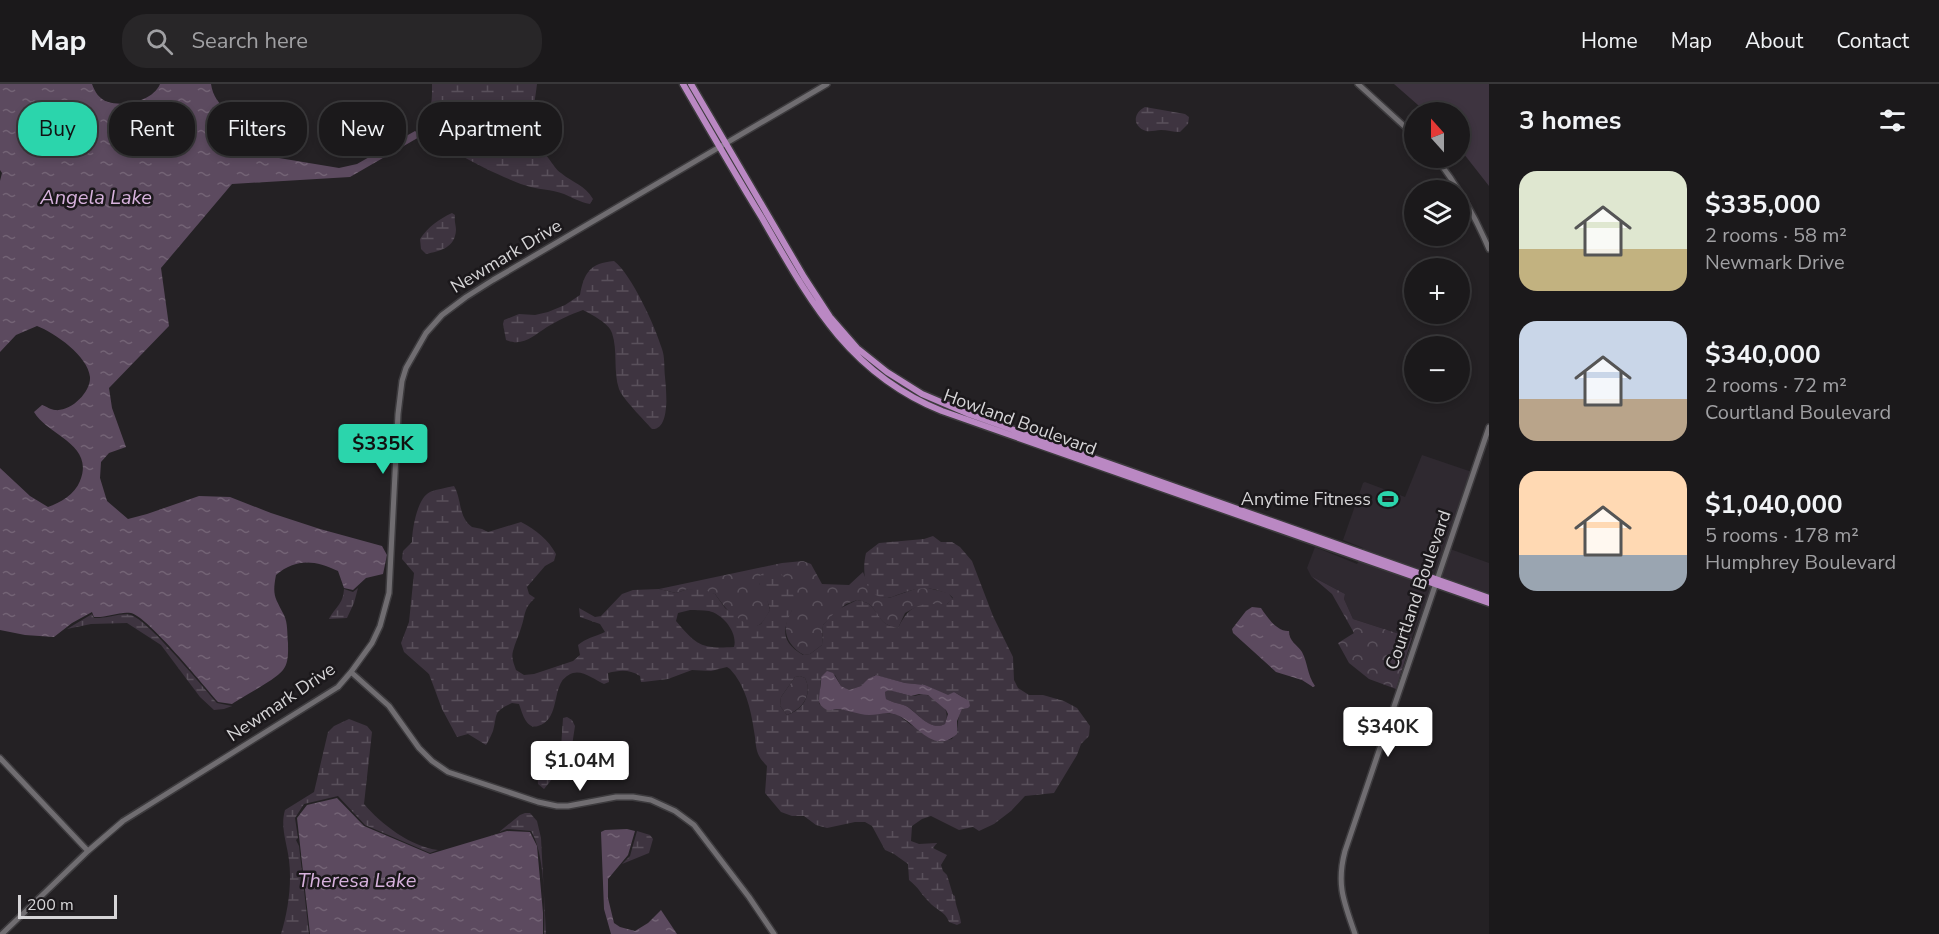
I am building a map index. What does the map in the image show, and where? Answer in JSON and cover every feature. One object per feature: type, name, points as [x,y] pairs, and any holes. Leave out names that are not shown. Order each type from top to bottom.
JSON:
[{"type":"main road","name":"Howland Boulevard","points":[[683,84],[830,317],[857,348],[871,360],[922,394],[969,414],[1317,536],[1489,603]]},
{"type":"main road","name":"Howland Boulevard","points":[[691,84],[798,281],[825,321],[867,365],[913,397],[923,403],[1305,539],[1489,598]]},
{"type":"main road","points":[[913,397],[922,394]]},
{"type":"main road","points":[[923,403],[935,400]]},
{"type":"main road","points":[[1305,539],[1317,536]]},
{"type":"street","name":"Newmark Drive","points":[[2,934],[88,851],[123,821],[338,687],[372,643],[389,593],[402,381],[406,368],[426,333],[442,315],[466,297],[827,84]]},
{"type":"street","points":[[1358,84],[1404,126]]},
{"type":"street","points":[[1444,168],[1470,207],[1489,249]]},
{"type":"street","name":"Courtland Boulevard","points":[[1355,934],[1342,898],[1342,863],[1367,783],[1489,427]]},
{"type":"street","points":[[351,672],[388,706],[419,748],[448,772],[557,806],[567,807],[616,796],[651,800],[675,811],[694,825],[774,934]]},
{"type":"street","points":[[0,758],[88,851]]},
{"type":"shaded area","points":[[1422,455],[1472,472],[1436,576],[1363,550],[1343,540],[1363,483],[1405,497]]},
{"type":"shaded area","points":[[1315,547],[1357,564],[1359,560],[1433,584],[1412,638],[1353,619],[1344,599],[1345,594],[1311,576],[1307,568]]},
{"type":"shaded area","points":[[1450,549],[1489,563],[1489,596],[1440,578]]},
{"type":"green space","points":[[432,84],[537,84],[535,102],[431,102]]},
{"type":"green space","points":[[1394,84],[1489,84],[1489,186],[1470,162],[1470,102],[1415,102]]},
{"type":"green space","points":[[1145,107],[1185,114],[1189,117],[1188,124],[1180,132],[1146,131],[1136,123],[1136,116]]},
{"type":"green space","points":[[463,156],[547,156],[558,170],[583,187],[593,199],[590,204],[559,192],[529,187]]},
{"type":"green space","points":[[452,213],[455,215],[456,230],[453,241],[446,248],[426,254],[421,249],[420,239],[434,224]]},
{"type":"green space","points":[[614,261],[628,277],[642,302],[663,352],[666,408],[665,416],[658,428],[652,429],[619,389],[615,347],[610,329],[583,310],[555,322],[528,340],[512,342],[506,340],[504,320],[519,314],[535,315],[548,312],[565,305],[580,295],[586,275],[590,270],[599,264]]},
{"type":"green space","points":[[454,486],[464,518],[472,527],[488,532],[521,522],[541,535],[556,554],[554,561],[545,566],[527,587],[529,594],[535,598],[527,609],[512,656],[516,670],[524,675],[573,661],[580,655],[578,645],[605,632],[600,624],[580,617],[579,608],[595,617],[601,616],[622,594],[633,590],[659,589],[676,593],[688,589],[705,590],[715,594],[725,608],[746,624],[756,626],[761,624],[770,610],[759,578],[771,569],[786,579],[796,602],[785,631],[789,643],[803,655],[810,654],[822,645],[823,625],[837,610],[857,600],[868,604],[884,622],[898,628],[907,613],[917,606],[947,604],[953,598],[946,593],[928,588],[914,589],[889,598],[873,593],[866,582],[864,567],[866,553],[879,543],[924,539],[933,536],[941,542],[952,542],[960,547],[972,561],[993,616],[1013,657],[1014,680],[1018,688],[1029,695],[1043,695],[1064,701],[1077,708],[1090,726],[1089,736],[1081,744],[1077,755],[1054,793],[1025,796],[994,824],[979,831],[973,827],[959,830],[931,816],[912,826],[911,841],[919,844],[937,843],[933,848],[947,855],[941,865],[955,896],[961,923],[957,925],[949,922],[945,915],[932,905],[909,880],[908,864],[885,850],[872,826],[865,822],[855,822],[827,828],[816,825],[804,816],[792,816],[781,812],[765,793],[767,766],[757,750],[749,706],[740,682],[727,667],[711,671],[692,670],[668,679],[643,682],[636,674],[617,671],[608,673],[609,682],[604,684],[585,674],[573,673],[562,681],[552,713],[544,723],[534,727],[530,725],[525,720],[519,704],[512,703],[499,711],[486,745],[468,734],[457,737],[442,709],[429,674],[404,652],[401,643],[409,622],[414,573],[402,559],[403,551],[412,542],[416,515],[425,495]],"holes":[[[690,610],[709,611],[724,620],[732,630],[734,647],[707,646],[689,636],[676,621],[678,613]],[[835,675],[841,686],[849,690],[861,686],[875,675],[905,683],[925,685],[948,696],[954,692],[963,697],[965,708],[960,713],[952,739],[941,741],[911,725],[898,715],[835,709],[819,704],[821,677]],[[795,677],[805,678],[807,695],[802,705],[787,715],[780,706],[781,697]]]},
{"type":"green space","points":[[803,561],[811,564],[822,584],[849,585],[863,572],[870,589],[881,597],[889,598],[921,587],[948,593],[953,599],[947,604],[918,606],[905,613],[898,628],[884,622],[866,603],[857,600],[846,604],[823,625],[822,645],[810,654],[804,655],[793,646],[787,636],[786,623],[792,610],[759,583],[766,595],[770,610],[757,626],[739,621],[715,594],[688,589],[676,593],[659,589],[782,563]]},
{"type":"green space","points":[[1311,576],[1345,594],[1344,599],[1353,619],[1412,638],[1396,689],[1369,679],[1349,663],[1338,643],[1354,633],[1332,594]]},
{"type":"green space","points":[[358,588],[347,618],[329,619],[340,602],[344,589],[353,592]]},
{"type":"green space","points":[[92,614],[94,618],[103,618],[128,614],[139,620],[150,628],[217,703],[232,706],[214,710],[200,697],[161,645],[127,623],[91,624],[67,629]]},
{"type":"green space","points":[[795,677],[805,678],[807,695],[798,709],[787,715],[780,706],[781,697]]},
{"type":"green space","points":[[889,690],[910,696],[925,694],[937,700],[946,710],[945,724],[939,726],[929,723],[906,706],[886,699],[885,692]]},
{"type":"green space","points":[[567,717],[575,726],[571,752],[574,769],[570,775],[553,778],[544,789],[538,784],[539,771],[541,766],[561,748],[563,718]]},
{"type":"green space","points":[[349,719],[367,726],[372,732],[364,804],[397,833],[417,844],[438,850],[430,853],[365,825],[338,796],[304,804],[295,818],[309,934],[281,934],[290,888],[289,860],[284,829],[285,810],[314,792],[328,732],[334,726]]},
{"type":"green space","points":[[525,813],[530,813],[537,821],[541,838],[544,891],[542,866],[531,831],[507,829],[499,832]]},
{"type":"green space","points":[[637,831],[650,835],[653,839],[649,853],[622,864],[630,856]]},
{"type":"green space","points":[[544,897],[546,934],[544,934]]},
{"type":"water","name":"Angela Lake","points":[[0,84],[92,84],[102,99],[109,102],[109,156],[195,156],[195,102],[134,102],[151,95],[160,84],[211,84],[218,102],[207,102],[207,156],[267,156],[339,168],[357,164],[371,156],[386,156],[350,177],[232,184],[161,268],[169,326],[109,388],[112,408],[126,447],[109,453],[101,462],[100,478],[107,501],[128,519],[199,496],[230,497],[320,529],[382,546],[387,555],[383,574],[366,578],[353,590],[344,588],[338,571],[314,563],[298,563],[283,569],[276,575],[275,596],[287,625],[288,657],[286,664],[283,670],[273,678],[232,704],[218,702],[162,638],[139,617],[131,613],[94,617],[92,612],[72,623],[54,637],[0,630],[0,468],[30,496],[48,507],[71,494],[80,481],[83,468],[81,458],[76,449],[49,428],[34,412],[42,405],[55,410],[67,408],[84,395],[90,377],[83,361],[70,346],[37,326],[16,335],[0,352],[0,181],[2,173],[0,170]]},
{"type":"water","name":"Angela Lake","points":[[415,131],[418,138],[406,145],[406,136]]},
{"type":"water","points":[[1252,607],[1261,608],[1276,627],[1289,631],[1292,640],[1302,652],[1310,678],[1315,686],[1276,672],[1233,633],[1232,629]]},
{"type":"water","points":[[827,671],[833,673],[841,686],[849,690],[861,686],[876,675],[905,683],[925,685],[948,695],[954,692],[969,701],[970,706],[962,709],[957,721],[957,734],[948,740],[932,740],[897,715],[886,713],[869,715],[840,709],[827,710],[819,702],[821,677]],"holes":[[[889,690],[911,696],[928,695],[946,710],[948,714],[945,724],[939,726],[929,723],[906,706],[886,699],[885,692]]]},
{"type":"water","name":"Theresa Lake","points":[[337,798],[364,826],[430,854],[507,831],[530,832],[537,846],[543,934],[310,934],[297,818],[307,805]]},
{"type":"water","points":[[627,829],[635,831],[628,855],[608,879],[608,898],[614,923],[635,931],[648,923],[661,910],[677,934],[611,934],[604,909],[601,832]]},
{"type":"place","name":"Anytime Fitness","points":[[1388,499]]}]
